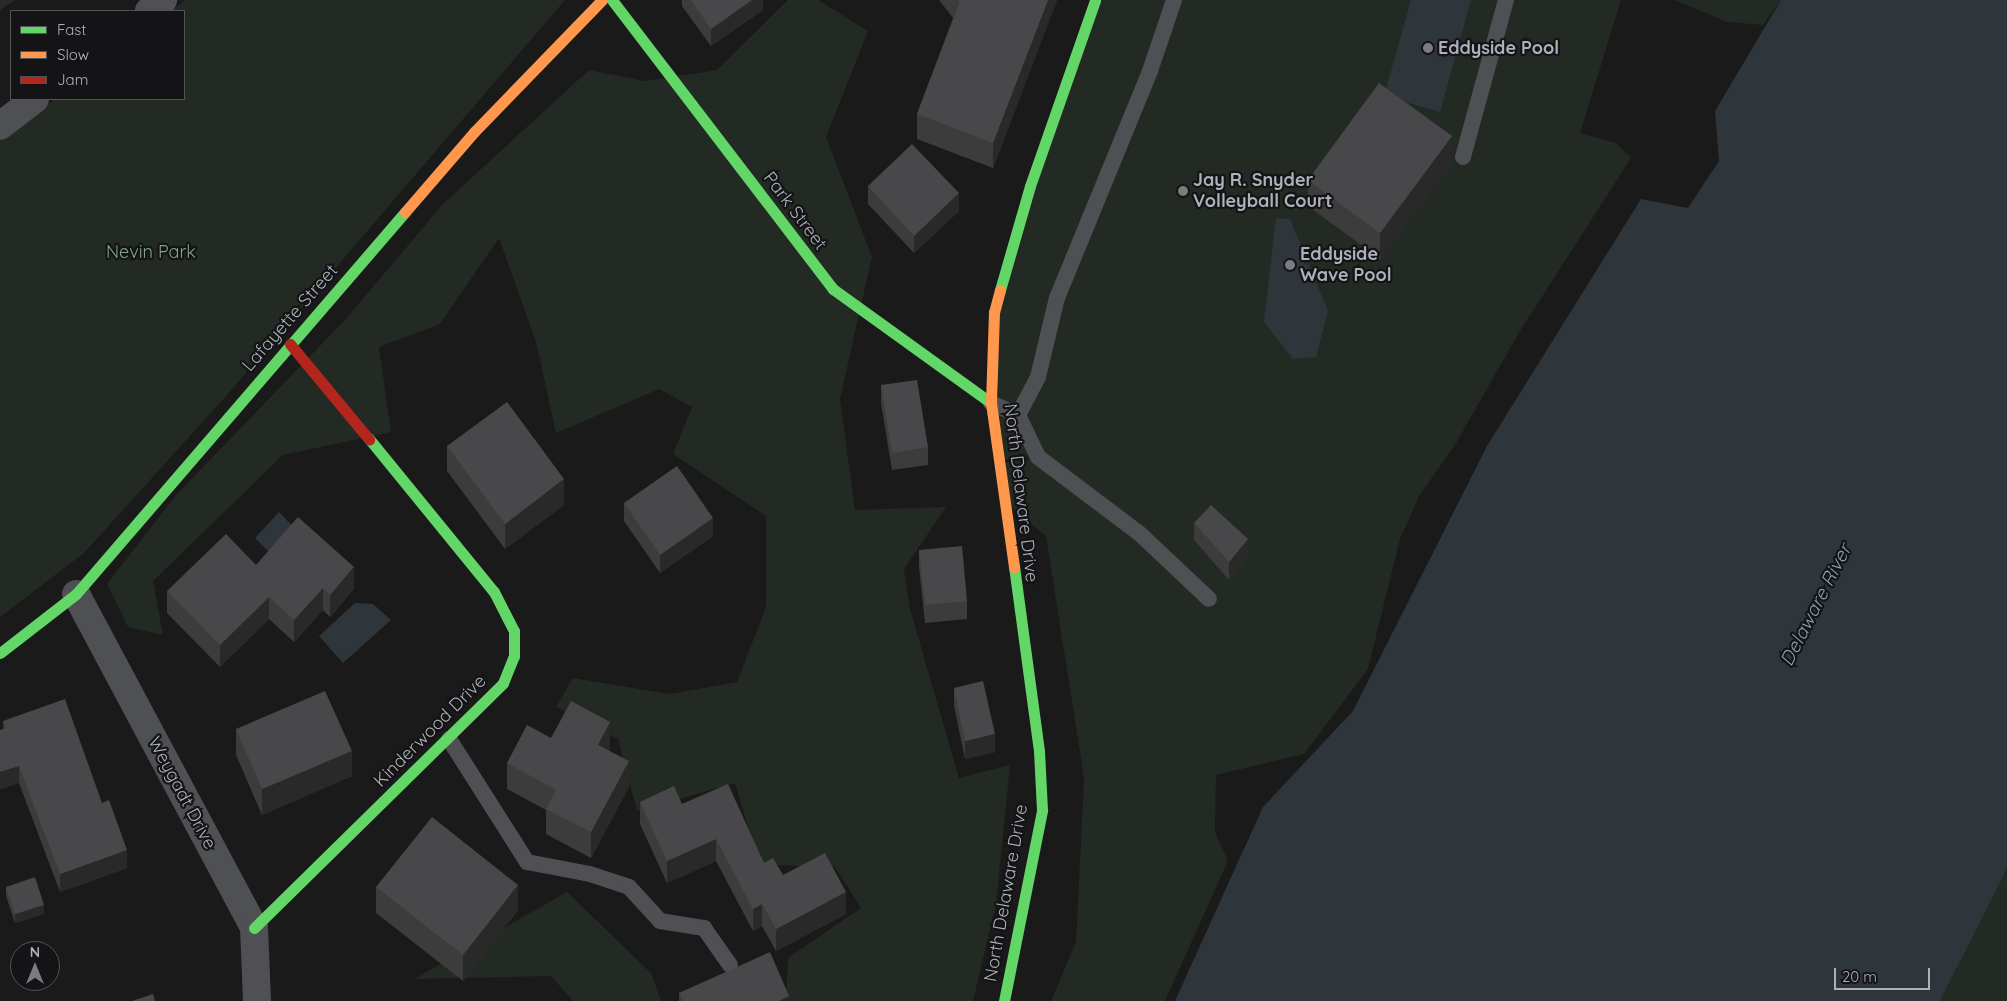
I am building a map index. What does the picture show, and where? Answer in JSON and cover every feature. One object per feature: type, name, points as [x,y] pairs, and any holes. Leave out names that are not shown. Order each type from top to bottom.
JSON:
[{"type":"street","points":[[150,10],[163,0]]},
{"type":"street","name":"Lafayette Street","points":[[0,653],[76,594],[474,132],[602,0]]},
{"type":"street","name":"Park Street","points":[[612,0],[833,289],[991,403]]},
{"type":"street","name":"North Delaware Drive","points":[[1004,1001],[1042,810],[1039,751],[991,403],[994,312],[1030,186],[1095,0]]},
{"type":"street","points":[[0,126],[35,100]]},
{"type":"street","name":"Kinderwood Drive","points":[[254,928],[449,739],[503,682],[514,656],[514,631],[494,592],[290,344]]},
{"type":"street","name":"Weygadt Drive","points":[[76,594],[254,928],[257,1001]]},
{"type":"lane","points":[[1018,415],[1038,377],[1057,298],[1150,72],[1174,0]]},
{"type":"lane","points":[[1464,157],[1506,0]]},
{"type":"lane","points":[[991,403],[1018,415],[1038,457],[1139,533],[1208,599]]},
{"type":"lane","points":[[449,739],[526,862],[590,874],[629,887],[660,920],[704,928],[730,965]]},
{"type":"green space","name":"Nevin Park","points":[[186,0],[565,0],[227,395],[84,553],[0,617],[0,141],[54,100],[185,100],[185,10],[172,10]]},
{"type":"green space","points":[[788,0],[818,0],[868,31],[826,137],[872,257],[840,399],[855,510],[946,507],[904,569],[910,609],[959,778],[1010,765],[996,904],[973,1001],[786,1001],[788,958],[861,908],[835,867],[735,864],[755,851],[735,783],[637,811],[618,739],[556,707],[573,678],[670,694],[737,682],[766,607],[766,516],[673,454],[692,407],[659,389],[556,433],[536,342],[499,238],[440,324],[379,347],[391,432],[283,455],[153,581],[163,635],[128,627],[107,584],[176,495],[345,320],[443,204],[589,70],[645,81],[717,70]]},
{"type":"green space","points":[[1095,0],[1621,0],[1580,133],[1616,143],[1631,158],[1520,331],[1455,445],[1419,496],[1400,539],[1368,669],[1304,754],[1216,775],[1215,832],[1228,861],[1165,1001],[1051,1001],[1076,942],[1084,778],[1046,536],[1003,500],[994,312]]},
{"type":"green space","points":[[1674,0],[1781,0],[1763,25],[1727,22]]},
{"type":"green space","points":[[2007,865],[2007,1001],[1940,1001]]},
{"type":"green space","points":[[567,892],[651,973],[661,1001],[573,1001],[551,976],[414,979]]},
{"type":"water","name":"Eddyside Pool","points":[[1411,0],[1471,0],[1440,112],[1384,96]]},
{"type":"water","name":"Delaware River","points":[[1781,0],[2007,0],[2007,868],[1940,1001],[1175,1001],[1263,807],[1353,711],[1487,446],[1641,199],[1688,208],[1719,161],[1715,111]]},
{"type":"water","name":"Eddyside Wave Pool","points":[[1276,218],[1290,219],[1328,311],[1316,357],[1293,359],[1264,322]]},
{"type":"water","points":[[279,512],[297,531],[270,553],[255,538]]},
{"type":"water","points":[[355,603],[373,604],[391,620],[343,663],[319,636]]},
{"type":"building","points":[[691,0],[752,0],[711,29]]},
{"type":"building","points":[[958,0],[1048,0],[993,143],[917,114],[960,2]]},
{"type":"building","points":[[1379,83],[1452,136],[1380,233],[1308,180]]},
{"type":"building","points":[[912,144],[959,193],[914,236],[868,186]]},
{"type":"building","points":[[917,380],[928,447],[892,453],[881,385]]},
{"type":"building","points":[[507,402],[564,479],[505,524],[447,446]]},
{"type":"building","points":[[677,466],[713,518],[660,555],[624,503]]},
{"type":"building","points":[[1211,505],[1248,539],[1229,562],[1194,523]]},
{"type":"building","points":[[298,517],[354,567],[330,595],[323,588],[294,620],[269,597],[220,645],[167,591],[226,534],[256,565]]},
{"type":"building","points":[[962,546],[967,601],[925,605],[919,550]]},
{"type":"building","points":[[983,681],[995,734],[965,741],[954,688]]},
{"type":"building","points":[[325,691],[352,751],[262,789],[236,729]]},
{"type":"building","points":[[65,699],[102,803],[109,800],[127,850],[60,874],[19,766],[0,772],[0,730],[6,728],[3,721]]},
{"type":"building","points":[[571,701],[610,722],[598,745],[629,761],[591,832],[546,809],[556,790],[507,763],[527,725],[551,738]]},
{"type":"building","points":[[728,784],[764,863],[773,858],[783,875],[825,853],[846,892],[776,929],[762,904],[753,909],[716,839],[667,861],[640,802],[674,786],[682,804]]},
{"type":"building","points":[[432,817],[518,885],[463,955],[376,887]]},
{"type":"building","points":[[35,877],[44,905],[15,914],[6,887]]},
{"type":"building","points":[[770,952],[789,996],[779,1001],[683,1001],[679,993]]},
{"type":"building","points":[[153,994],[155,1001],[132,1001]]},
{"type":"traffic: fast","points":[[612,0],[833,289],[991,403]]},
{"type":"traffic: fast","points":[[1000,290],[1030,186],[1095,0]]},
{"type":"traffic: fast","points":[[0,653],[76,594],[405,212]]},
{"type":"traffic: fast","points":[[254,928],[503,683],[514,656],[514,631],[494,592],[369,439]]},
{"type":"traffic: fast","points":[[1004,1001],[1042,810],[1039,751],[1014,567]]},
{"type":"traffic: slow","points":[[405,212],[474,132],[602,0]]},
{"type":"traffic: slow","points":[[1000,290],[994,312],[991,403],[1014,567]]},
{"type":"traffic: jam","points":[[290,344],[369,439]]},
{"type":"place","name":"Eddyside Pool","points":[[1428,48]]},
{"type":"place","name":"Jay R. Snyder Volleyball Court","points":[[1183,191]]},
{"type":"place","name":"Eddyside Wave Pool","points":[[1290,265]]}]
